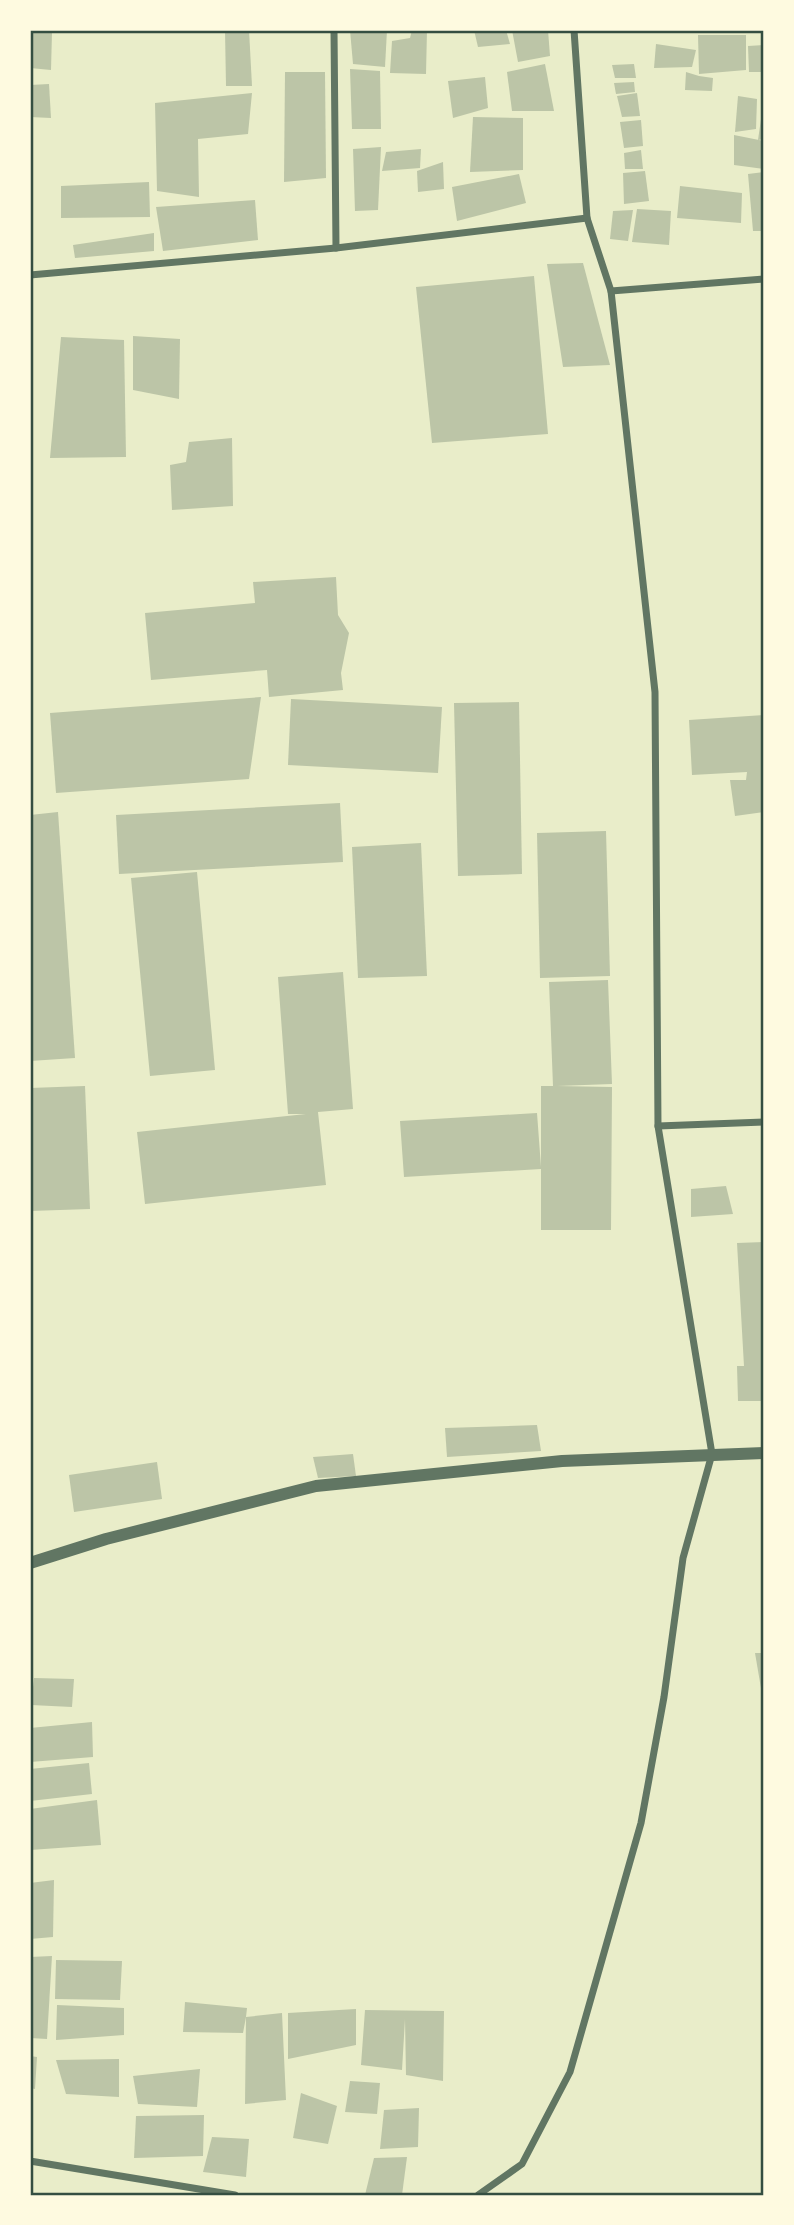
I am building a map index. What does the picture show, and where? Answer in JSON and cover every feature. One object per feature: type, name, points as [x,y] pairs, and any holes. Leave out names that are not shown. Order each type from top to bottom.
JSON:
[{"type":"street","points":[[334,30],[336,248]]},
{"type":"street","points":[[478,2195],[522,2164],[570,2072],[641,1823],[664,1697],[684,1558],[712,1454],[657,1126],[655,692],[611,291],[587,218],[574,30]]},
{"type":"street","points":[[30,275],[336,248],[587,218]]},
{"type":"street","points":[[611,291],[764,279]]},
{"type":"street","points":[[657,1126],[764,1122]]},
{"type":"street","points":[[30,1563],[106,1539],[316,1486],[562,1461],[764,1453]]},
{"type":"street","points":[[30,2161],[235,2195]]},
{"type":"building","points":[[225,30],[249,30],[252,86],[226,86]]},
{"type":"building","points":[[350,30],[387,30],[385,67],[353,64]]},
{"type":"building","points":[[412,30],[427,30],[426,74],[390,73],[392,41],[410,38]]},
{"type":"building","points":[[474,30],[506,30],[510,44],[478,47]]},
{"type":"building","points":[[512,30],[548,30],[550,56],[518,62]]},
{"type":"building","points":[[30,31],[52,32],[51,70],[30,68]]},
{"type":"building","points":[[698,35],[746,35],[746,70],[699,74]]},
{"type":"building","points":[[656,44],[696,50],[692,67],[654,68]]},
{"type":"building","points":[[764,45],[764,72],[749,72],[748,46]]},
{"type":"building","points":[[545,64],[554,111],[512,111],[507,72]]},
{"type":"building","points":[[634,64],[636,78],[615,78],[612,65]]},
{"type":"building","points":[[350,69],[380,71],[381,129],[352,129]]},
{"type":"building","points":[[285,72],[325,72],[326,178],[284,182]]},
{"type":"building","points":[[686,72],[713,78],[712,91],[685,90]]},
{"type":"building","points":[[485,77],[488,108],[453,118],[448,81]]},
{"type":"building","points":[[634,82],[635,92],[616,94],[614,83]]},
{"type":"building","points":[[49,84],[51,118],[30,117],[30,85]]},
{"type":"building","points":[[252,93],[248,134],[198,139],[199,197],[157,191],[155,103]]},
{"type":"building","points":[[637,93],[640,116],[622,117],[617,96]]},
{"type":"building","points":[[738,96],[757,99],[756,129],[735,132]]},
{"type":"building","points":[[763,105],[764,139],[758,140]]},
{"type":"building","points":[[473,117],[523,118],[523,170],[470,172]]},
{"type":"building","points":[[641,120],[643,146],[624,148],[620,122]]},
{"type":"building","points":[[734,135],[764,141],[764,169],[734,165]]},
{"type":"building","points":[[381,147],[378,210],[355,211],[353,149]]},
{"type":"building","points":[[421,149],[420,168],[382,171],[386,152]]},
{"type":"building","points":[[641,150],[643,169],[625,169],[624,153]]},
{"type":"building","points":[[443,162],[444,189],[418,192],[417,171]]},
{"type":"building","points":[[645,171],[649,201],[624,204],[623,173]]},
{"type":"building","points":[[764,172],[764,231],[753,231],[748,174]]},
{"type":"building","points":[[519,174],[526,203],[457,221],[452,187]]},
{"type":"building","points":[[149,182],[150,217],[61,218],[61,186]]},
{"type":"building","points":[[680,186],[742,193],[741,223],[677,218]]},
{"type":"building","points":[[255,200],[258,240],[163,251],[156,207]]},
{"type":"building","points":[[637,209],[671,211],[669,245],[632,242]]},
{"type":"building","points":[[633,210],[628,241],[610,239],[613,211]]},
{"type":"building","points":[[154,233],[154,251],[75,258],[73,245]]},
{"type":"building","points":[[583,263],[610,365],[563,367],[547,264]]},
{"type":"building","points":[[534,276],[548,434],[432,443],[416,287]]},
{"type":"building","points":[[133,336],[180,339],[179,399],[133,390]]},
{"type":"building","points":[[61,337],[124,340],[126,457],[50,458]]},
{"type":"building","points":[[232,438],[233,506],[172,510],[170,465],[186,462],[189,442]]},
{"type":"building","points":[[336,577],[338,615],[349,633],[341,673],[343,690],[269,697],[267,670],[151,680],[145,613],[255,603],[253,582]]},
{"type":"building","points":[[261,697],[249,779],[56,793],[50,713]]},
{"type":"building","points":[[291,699],[442,707],[438,773],[288,765]]},
{"type":"building","points":[[519,702],[522,874],[458,876],[454,703]]},
{"type":"building","points":[[764,715],[764,812],[735,816],[730,780],[746,780],[747,772],[692,775],[689,720]]},
{"type":"building","points":[[340,803],[343,862],[119,874],[116,815]]},
{"type":"building","points":[[58,812],[75,1058],[30,1061],[30,815]]},
{"type":"building","points":[[606,831],[610,976],[540,978],[537,833]]},
{"type":"building","points":[[421,843],[427,976],[358,978],[352,847]]},
{"type":"building","points":[[197,872],[215,1070],[150,1076],[131,878]]},
{"type":"building","points":[[343,972],[353,1109],[318,1112],[326,1185],[145,1204],[137,1132],[306,1114],[288,1114],[278,977]]},
{"type":"building","points":[[608,980],[612,1084],[557,1086],[612,1087],[611,1230],[541,1230],[541,1169],[404,1177],[400,1121],[537,1113],[541,1167],[541,1086],[553,1086],[549,982]]},
{"type":"building","points":[[85,1086],[90,1209],[30,1211],[30,1088]]},
{"type":"building","points":[[726,1186],[733,1214],[691,1217],[691,1189]]},
{"type":"building","points":[[764,1242],[764,1401],[738,1401],[737,1366],[744,1366],[737,1243]]},
{"type":"building","points":[[537,1425],[541,1451],[447,1457],[445,1428]]},
{"type":"building","points":[[353,1454],[356,1476],[318,1478],[313,1457]]},
{"type":"building","points":[[157,1462],[162,1499],[74,1512],[69,1475]]},
{"type":"building","points":[[755,1653],[764,1653],[764,1700],[763,1700]]},
{"type":"building","points":[[34,1678],[74,1679],[72,1707],[31,1705]]},
{"type":"building","points":[[92,1722],[93,1757],[30,1762],[30,1728]]},
{"type":"building","points":[[89,1763],[92,1794],[30,1801],[30,1769]]},
{"type":"building","points":[[97,1800],[101,1845],[30,1850],[30,1809]]},
{"type":"building","points":[[54,1880],[53,1937],[30,1939],[30,1883]]},
{"type":"building","points":[[52,1956],[47,2039],[30,2038],[30,1957]]},
{"type":"building","points":[[56,1960],[122,1961],[120,2000],[55,1999]]},
{"type":"building","points":[[185,2002],[247,2008],[243,2033],[183,2032]]},
{"type":"building","points":[[57,2005],[124,2008],[124,2035],[56,2040]]},
{"type":"building","points":[[356,2009],[356,2045],[288,2059],[288,2013]]},
{"type":"building","points":[[365,2010],[444,2011],[443,2081],[406,2075],[405,2019],[402,2070],[361,2065]]},
{"type":"building","points":[[282,2013],[286,2100],[245,2104],[246,2017]]},
{"type":"building","points":[[30,2056],[37,2057],[35,2089],[30,2088]]},
{"type":"building","points":[[119,2059],[119,2097],[66,2094],[56,2060]]},
{"type":"building","points":[[200,2069],[197,2107],[138,2104],[133,2076]]},
{"type":"building","points":[[350,2081],[380,2083],[377,2114],[345,2112]]},
{"type":"building","points":[[301,2093],[337,2106],[328,2144],[293,2138]]},
{"type":"building","points":[[419,2108],[418,2147],[380,2149],[384,2110]]},
{"type":"building","points":[[204,2115],[203,2156],[134,2158],[136,2116]]},
{"type":"building","points":[[212,2137],[249,2139],[246,2177],[203,2172]]},
{"type":"building","points":[[407,2157],[402,2195],[365,2195],[374,2158]]}]
